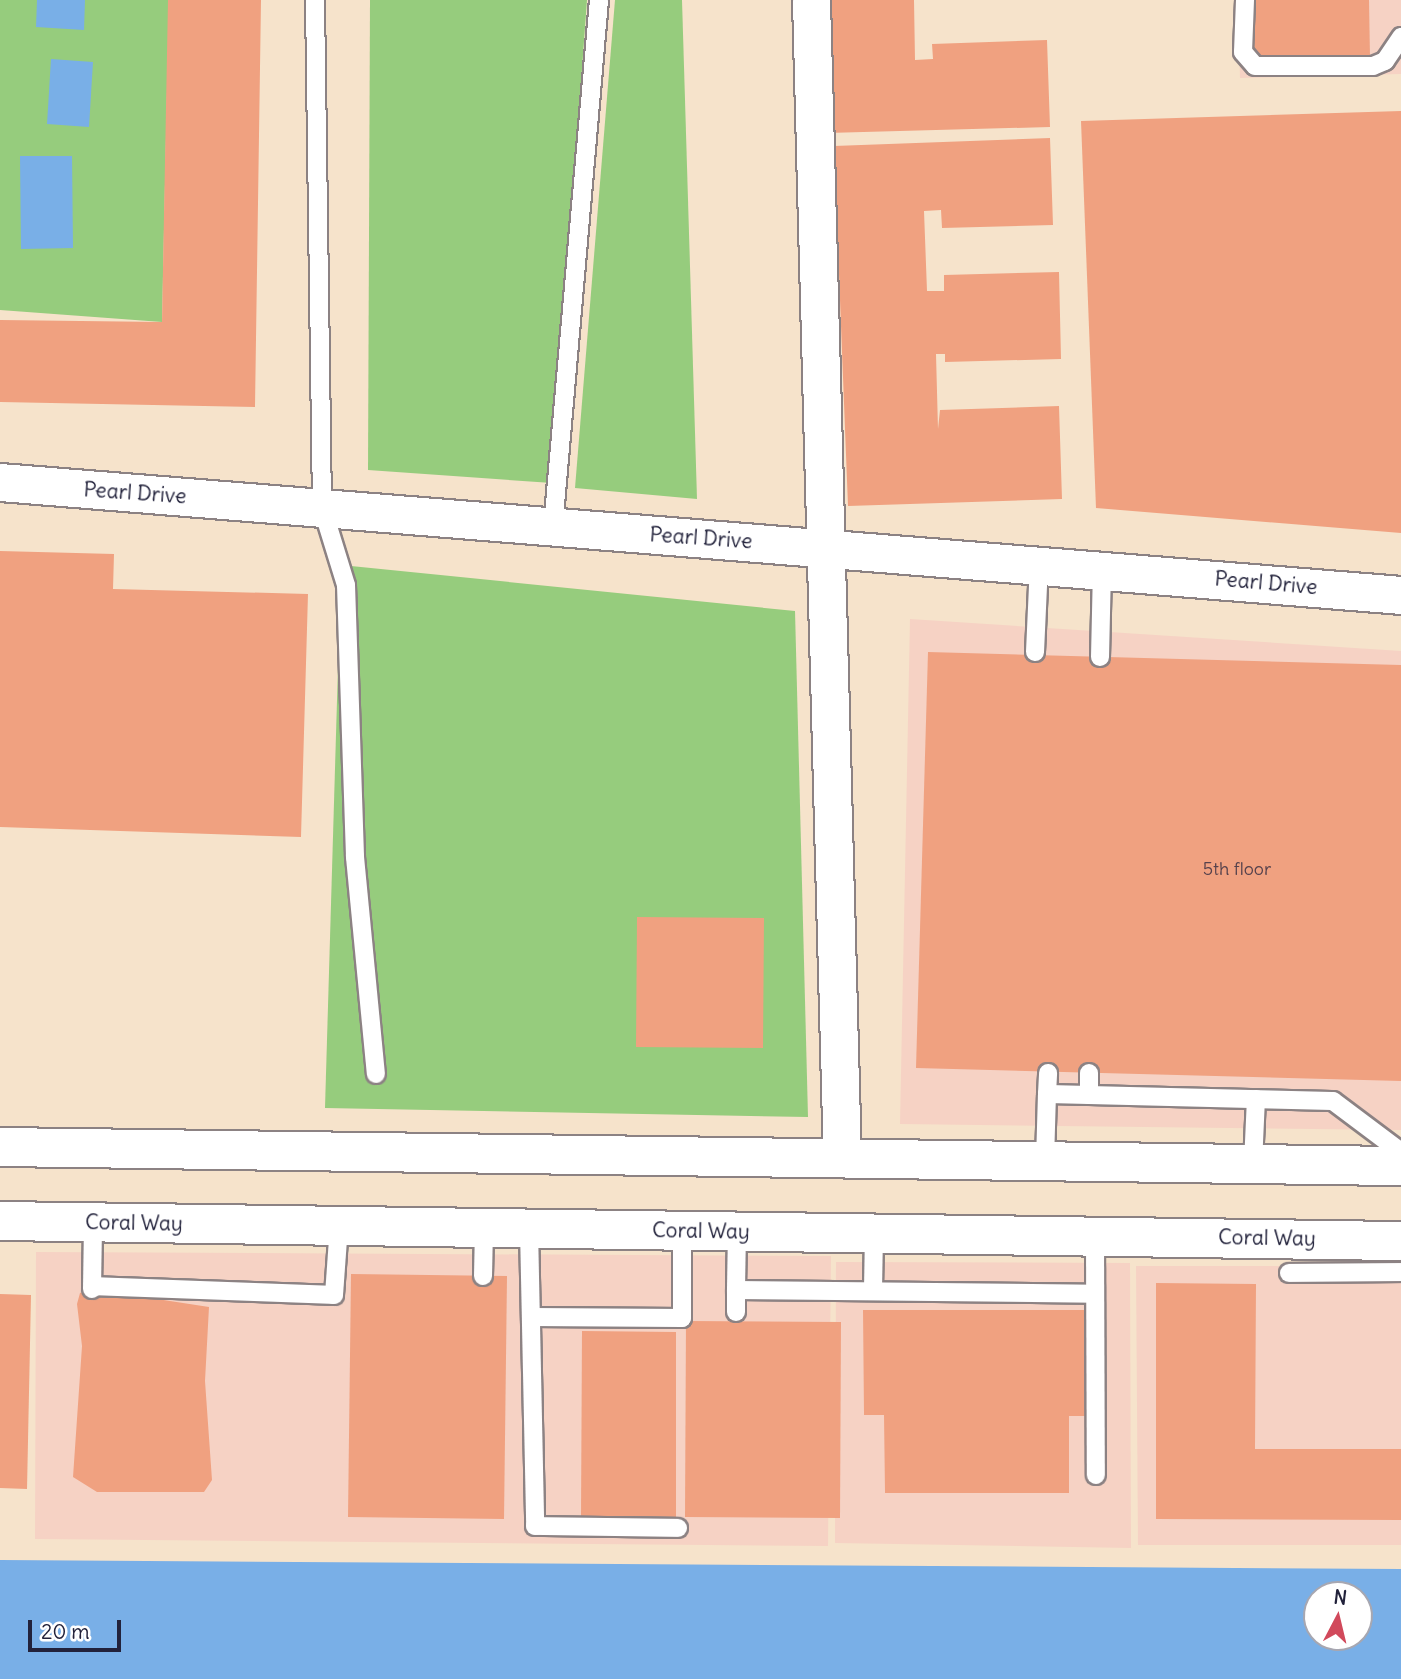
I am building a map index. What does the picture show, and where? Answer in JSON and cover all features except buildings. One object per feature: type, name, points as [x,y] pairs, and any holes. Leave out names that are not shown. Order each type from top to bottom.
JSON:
[{"type":"street","points":[[811,0],[842,1158]]},
{"type":"street","name":"Pearl Drive","points":[[0,482],[1401,595]]},
{"type":"street","points":[[0,1147],[1401,1166]]},
{"type":"street","name":"Coral Way","points":[[0,1221],[1401,1241]]},
{"type":"lane","points":[[315,0],[322,507],[346,585],[355,857],[376,1074]]},
{"type":"lane","points":[[553,527],[599,0]]},
{"type":"lane","points":[[1245,0],[1243,52],[1255,66],[1373,66],[1385,61],[1401,37]]},
{"type":"lane","points":[[1035,652],[1039,565]]},
{"type":"lane","points":[[1100,657],[1102,571]]},
{"type":"lane","points":[[1045,1161],[1048,1073]]},
{"type":"lane","points":[[1089,1073],[1089,1095]]},
{"type":"lane","points":[[1046,1094],[1333,1101],[1401,1152]]},
{"type":"lane","points":[[1253,1164],[1256,1099]]},
{"type":"lane","points":[[93,1222],[92,1288],[334,1295],[339,1225]]},
{"type":"lane","points":[[484,1228],[484,1276]]},
{"type":"lane","points":[[529,1228],[535,1525],[678,1528]]},
{"type":"lane","points":[[531,1317],[682,1318],[682,1231]]},
{"type":"lane","points":[[736,1312],[737,1231]]},
{"type":"lane","points":[[873,1290],[874,1234]]},
{"type":"lane","points":[[1095,1238],[1096,1475]]},
{"type":"lane","points":[[1289,1273],[1401,1272]]},
{"type":"lane","points":[[736,1290],[1095,1294]]},
{"type":"shaded area","points":[[1238,0],[1401,0],[1401,74],[1240,78]]},
{"type":"shaded area","points":[[910,619],[1401,651],[1401,1130],[900,1124]]},
{"type":"shaded area","points":[[36,1252],[831,1256],[828,1546],[35,1539]]},
{"type":"shaded area","points":[[836,1262],[1130,1263],[1131,1548],[835,1543]]},
{"type":"shaded area","points":[[1136,1266],[1401,1266],[1401,1545],[1138,1545]]},
{"type":"green space","points":[[0,0],[169,0],[162,322],[0,310]]},
{"type":"green space","points":[[370,0],[587,0],[552,483],[368,470]]},
{"type":"green space","points":[[615,0],[682,0],[697,499],[575,488]]},
{"type":"green space","points":[[341,565],[795,611],[808,1117],[325,1108]]},
{"type":"water","points":[[37,0],[85,0],[84,30],[36,27]]},
{"type":"water","points":[[51,59],[93,62],[89,127],[47,124]]},
{"type":"water","points":[[20,156],[72,156],[73,248],[21,249]]},
{"type":"water","points":[[0,1560],[1401,1569],[1401,1679],[0,1679]]}]
